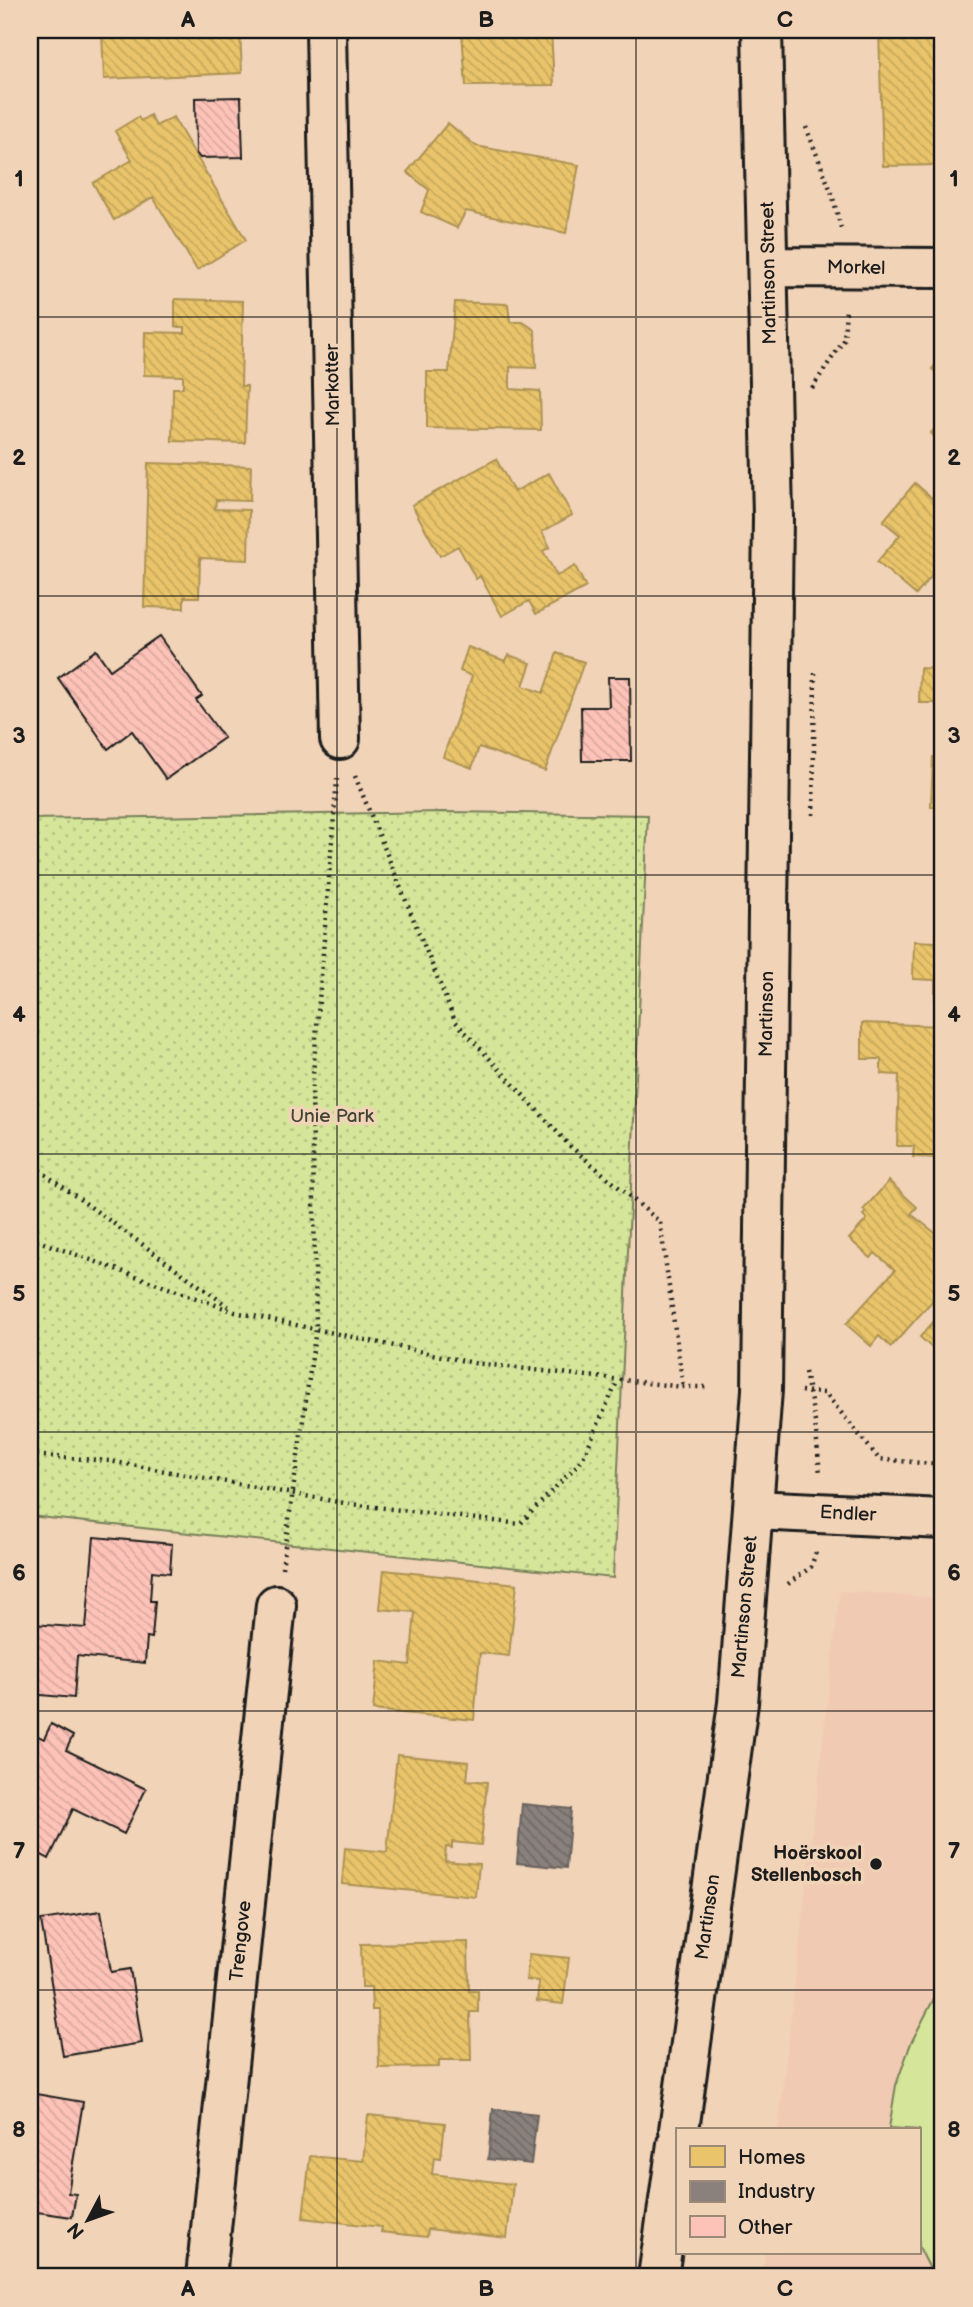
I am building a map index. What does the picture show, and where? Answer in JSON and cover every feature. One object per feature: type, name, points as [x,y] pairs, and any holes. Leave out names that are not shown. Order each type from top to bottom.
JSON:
[{"type":"street","name":"Markotter","points":[[326,30],[340,739]]},
{"type":"street","name":"Martinson Street","points":[[762,30],[773,517]]},
{"type":"street","name":"Morkel","points":[[769,267],[943,268]]},
{"type":"street","name":"Martinson","points":[[753,1510],[762,1390],[773,517]]},
{"type":"street","name":"Martinson Street","points":[[738,1703],[753,1510]]},
{"type":"street","name":"Endler","points":[[753,1510],[943,1519]]},
{"type":"street","name":"Trengove","points":[[206,2277],[276,1605]]},
{"type":"street","name":"Martinson","points":[[679,2128],[738,1703]]},
{"type":"street","points":[[658,2277],[676,2153]]},
{"type":"path","points":[[804,122],[832,194],[842,230]]},
{"type":"path","points":[[276,1605],[317,1329],[312,1087],[340,739]]},
{"type":"path","points":[[340,739],[455,1021],[570,1146],[660,1222],[683,1387]]},
{"type":"path","points":[[30,1160],[48,1177],[235,1312]]},
{"type":"path","points":[[30,1238],[235,1312],[474,1363],[683,1387],[709,1387]]},
{"type":"path","points":[[30,1455],[109,1461],[351,1504],[520,1524],[582,1460],[618,1380]]},
{"type":"path","points":[[785,1588],[811,1567],[817,1546],[821,1482],[810,1392],[825,1393],[879,1459],[943,1465]]},
{"type":"shaded area","name":"Hoërskool Stellenbosch","points":[[840,1591],[943,1598],[943,2277],[762,2277],[765,2254],[920,2254],[920,2128],[778,2128]]},
{"type":"green space","name":"Unie Park","points":[[443,812],[648,815],[613,1578],[30,1516],[30,819]]},
{"type":"green space","points":[[943,1981],[943,2277],[934,2277],[920,2249],[920,2128],[889,2128],[896,2085],[911,2043]]},
{"type":"building: Homes","points":[[240,30],[242,73],[104,79],[102,32]]},
{"type":"building: Homes","points":[[487,30],[551,30],[554,85],[466,86],[462,32],[484,33]]},
{"type":"building: Homes","points":[[879,30],[937,30],[939,106],[943,106],[943,165],[883,166]]},
{"type":"building: Homes","points":[[150,115],[156,126],[173,117],[246,240],[197,270],[153,197],[114,220],[93,183],[132,160],[115,131],[138,117],[141,121]]},
{"type":"building: Homes","points":[[448,123],[476,146],[579,165],[566,233],[466,211],[457,228],[421,212],[429,190],[407,172]]},
{"type":"building: Homes","points":[[175,299],[243,301],[241,386],[247,386],[245,443],[172,441],[173,388],[183,388],[183,376],[144,375],[145,332],[185,333],[185,327],[175,327]]},
{"type":"building: Homes","points":[[455,302],[508,304],[510,322],[523,322],[535,330],[536,368],[510,367],[510,389],[540,391],[541,430],[427,428],[427,372],[449,372]]},
{"type":"building: Homes","points":[[943,355],[943,378],[932,369]]},
{"type":"building: Homes","points":[[943,419],[943,446],[931,433]]},
{"type":"building: Homes","points":[[496,459],[514,492],[549,473],[572,515],[542,532],[550,547],[543,551],[557,576],[575,566],[586,587],[536,614],[529,601],[502,616],[480,576],[476,579],[458,546],[440,556],[412,505]]},
{"type":"building: Homes","points":[[148,463],[251,466],[250,501],[216,500],[215,509],[249,510],[248,560],[200,558],[199,597],[184,597],[184,608],[144,607]]},
{"type":"building: Homes","points":[[915,483],[943,508],[943,570],[938,568],[916,595],[877,562],[900,535],[883,521]]},
{"type":"building: Homes","points":[[468,647],[505,661],[509,655],[531,663],[523,686],[543,693],[557,653],[584,662],[545,771],[479,747],[472,768],[443,757],[472,676],[460,671]]},
{"type":"building: Homes","points":[[937,666],[943,667],[943,706],[936,706],[936,703],[919,703],[920,668],[937,669]]},
{"type":"building: Homes","points":[[933,757],[943,758],[943,807],[931,807]]},
{"type":"building: Homes","points":[[938,889],[943,889],[943,999],[935,999],[935,980],[913,979],[914,941],[936,942]]},
{"type":"building: Homes","points":[[862,1023],[943,1026],[943,1147],[938,1147],[938,1158],[913,1157],[914,1146],[897,1146],[899,1075],[881,1074],[881,1059],[862,1059]]},
{"type":"building: Homes","points":[[889,1181],[917,1207],[911,1214],[943,1239],[943,1289],[891,1347],[879,1336],[871,1346],[846,1324],[895,1270],[875,1253],[871,1258],[849,1239],[867,1219],[863,1210]]},
{"type":"building: Homes","points":[[943,1311],[943,1358],[920,1337]]},
{"type":"building: Homes","points":[[384,1570],[517,1584],[509,1656],[480,1653],[474,1720],[373,1710],[378,1661],[410,1665],[415,1612],[380,1609]]},
{"type":"building: Homes","points":[[397,1755],[469,1762],[467,1780],[487,1782],[481,1845],[452,1842],[452,1848],[446,1847],[445,1861],[479,1864],[476,1897],[342,1884],[345,1848],[387,1852]]},
{"type":"building: Homes","points":[[468,1942],[469,1991],[478,1991],[478,2012],[470,2012],[471,2060],[439,2060],[439,2067],[379,2068],[378,2010],[372,2010],[371,1987],[362,1987],[361,1944]]},
{"type":"building: Homes","points":[[529,1954],[569,1958],[563,2004],[537,2001],[539,1981],[526,1980]]},
{"type":"building: Homes","points":[[368,2115],[445,2123],[441,2158],[434,2157],[432,2174],[513,2184],[507,2238],[428,2229],[427,2237],[381,2232],[382,2227],[303,2218],[310,2156],[363,2161]]},
{"type":"building: Industry","points":[[522,1804],[571,1809],[566,1868],[517,1863]]},
{"type":"building: Industry","points":[[493,2109],[537,2114],[531,2164],[488,2159]]},
{"type":"building: Other","points":[[241,97],[243,157],[200,158],[196,153],[195,98]]},
{"type":"building: Other","points":[[159,636],[202,696],[196,700],[224,738],[166,779],[132,731],[108,749],[58,678],[96,650],[110,670]]},
{"type":"building: Other","points":[[608,677],[630,677],[631,761],[582,761],[581,707],[609,707]]},
{"type":"building: Other","points":[[94,1537],[172,1544],[170,1573],[152,1571],[150,1601],[155,1601],[152,1638],[147,1637],[145,1663],[77,1656],[74,1698],[30,1694],[33,1624],[86,1628]]},
{"type":"building: Other","points":[[51,1724],[73,1736],[66,1750],[146,1789],[124,1834],[73,1809],[49,1859],[30,1849],[30,1732],[44,1739]]},
{"type":"building: Other","points":[[101,1911],[111,1972],[130,1969],[142,2043],[63,2056],[41,1920]]},
{"type":"building: Other","points":[[30,2093],[83,2102],[68,2193],[76,2194],[72,2217],[30,2211]]},
{"type":"place","name":"Hoërskool Stellenbosch","points":[[876,1864]]}]
